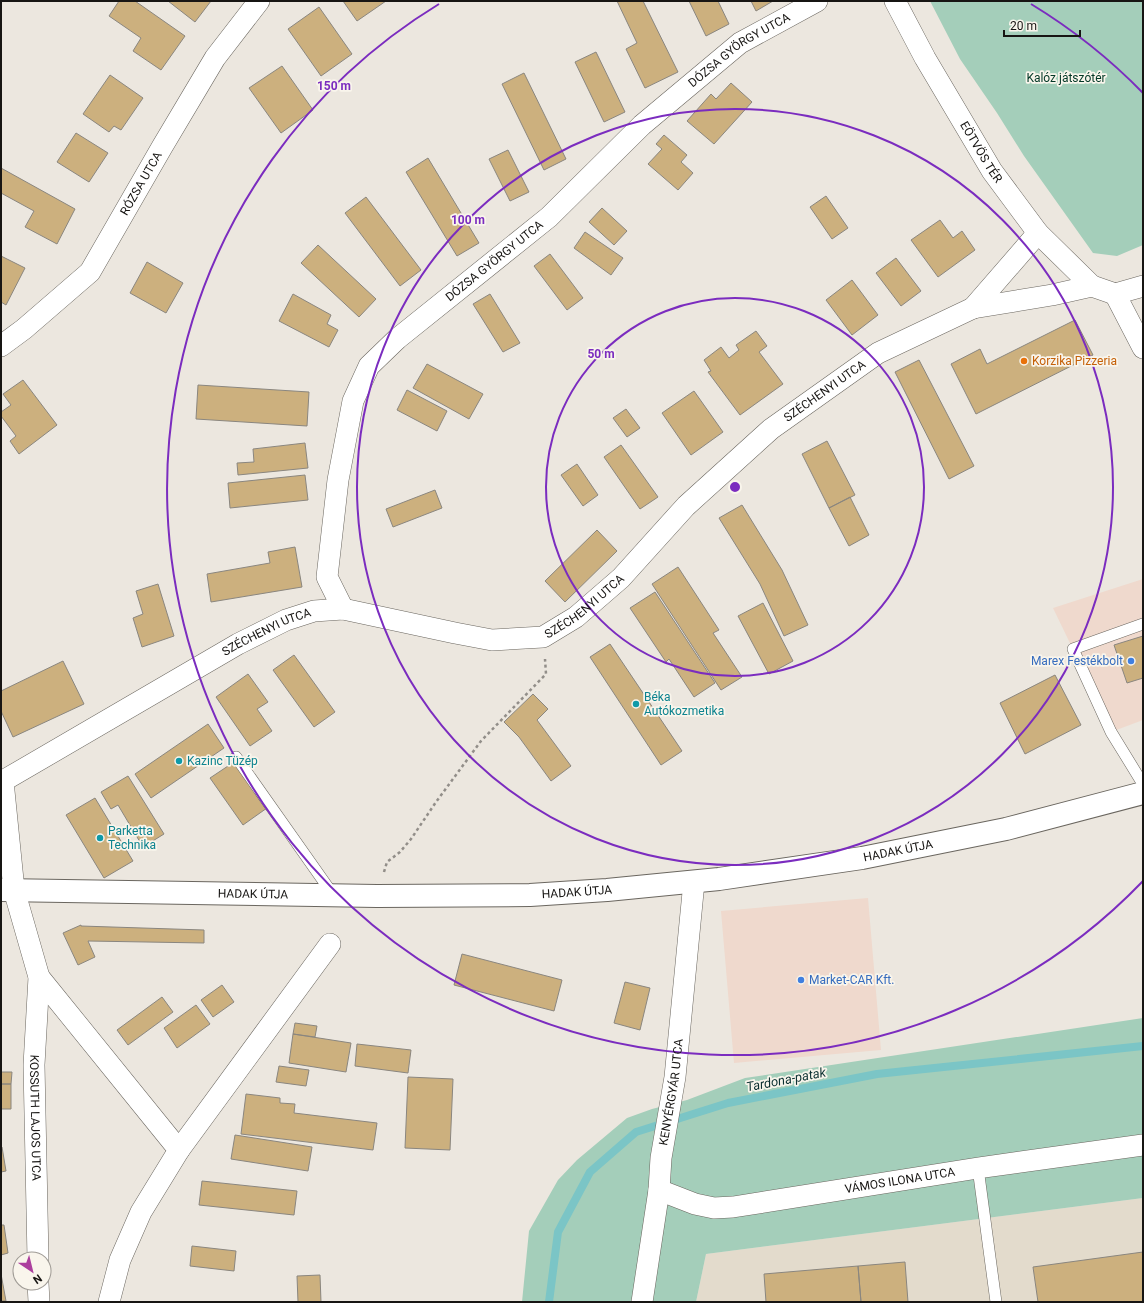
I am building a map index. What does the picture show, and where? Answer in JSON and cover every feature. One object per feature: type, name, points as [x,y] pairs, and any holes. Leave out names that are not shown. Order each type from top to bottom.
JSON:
[{"type":"main road","name":"HADAK ÚTJA","points":[[7,890],[334,896],[530,895],[607,890],[694,882],[862,858],[1006,829],[1143,793]]},
{"type":"street","name":"RÓZSA UTCA","points":[[1,346],[24,329],[90,272],[215,58],[259,1]]},
{"type":"street","name":"DÓZSA GYÖRGY UTCA","points":[[343,609],[327,577],[338,480],[353,400],[369,366],[397,338],[549,217],[642,125],[740,43],[817,1]]},
{"type":"street","name":"EÖTVÖS TÉR","points":[[894,1],[925,58],[992,170],[1038,233],[1092,286]]},
{"type":"street","points":[[973,308],[1038,233]]},
{"type":"street","name":"SZÉCHENYI UTCA","points":[[2,781],[238,644],[286,620],[314,611],[343,609],[492,640],[543,637],[576,617],[621,578],[686,506],[772,429],[878,354],[973,308],[1052,295],[1092,286]]},
{"type":"street","points":[[1092,286],[1115,294],[1143,286]]},
{"type":"street","points":[[1115,294],[1143,348]]},
{"type":"street","name":"KOSSUTH LAJOS UTCA","points":[[2,781],[7,890],[39,977],[179,1150]]},
{"type":"street","name":"KENYÉRGYÁR UTCA","points":[[642,1302],[659,1190],[661,1158],[675,1077],[694,882]]},
{"type":"street","points":[[109,1302],[120,1260],[141,1212],[179,1150],[330,944]]},
{"type":"street","name":"KOSSUTH LAJOS UTCA","points":[[38,1251],[34,1065],[39,977]]},
{"type":"street","name":"VÁMOS ILONA UTCA","points":[[659,1190],[695,1204],[714,1208],[733,1207],[978,1168],[1143,1145]]},
{"type":"street","points":[[38,1291],[39,1302]]},
{"type":"lane","points":[[1143,624],[1073,649],[1111,732],[1143,784]]},
{"type":"lane","points":[[236,757],[334,896]]},
{"type":"lane","points":[[978,1168],[996,1302]]},
{"type":"path","points":[[388,862],[400,852],[411,839],[481,741],[546,674],[543,637]]},
{"type":"shaded area","points":[[1143,579],[1143,720],[1111,732],[1110,726],[1053,608]]},
{"type":"shaded area","name":"Market-CAR Kft.","points":[[868,898],[881,1050],[734,1063],[721,911]]},
{"type":"shaded area","points":[[1143,1198],[1143,1302],[696,1302],[706,1254]]},
{"type":"green space","name":"Kalóz játszótér","points":[[930,1],[1143,1],[1143,245],[1117,256],[1093,253],[1024,156],[960,59]]},
{"type":"green space","points":[[1143,1018],[1143,1198],[706,1254],[696,1302],[522,1302],[529,1231],[558,1180],[577,1160],[627,1118],[652,1109],[687,1100],[745,1078]]},
{"type":"building","points":[[119,1],[135,1],[185,36],[161,70],[133,51],[141,38],[109,16]]},
{"type":"building","points":[[168,1],[211,1],[195,22]]},
{"type":"building","points":[[343,1],[386,1],[357,21]]},
{"type":"building","points":[[617,1],[643,1],[678,72],[645,88],[626,49],[637,43]]},
{"type":"building","points":[[689,1],[718,1],[729,24],[706,36]]},
{"type":"building","points":[[751,1],[773,1],[756,11]]},
{"type":"building","points":[[319,7],[352,54],[321,76],[288,29]]},
{"type":"building","points":[[596,52],[625,112],[604,122],[575,62]]},
{"type":"building","points":[[282,66],[313,110],[281,133],[249,88]]},
{"type":"building","points":[[524,73],[566,159],[544,170],[502,84]]},
{"type":"building","points":[[110,75],[143,98],[121,130],[114,126],[109,132],[83,114]]},
{"type":"building","points":[[731,83],[752,102],[714,144],[687,121],[711,94],[716,99]]},
{"type":"building","points":[[76,133],[108,153],[89,182],[57,162]]},
{"type":"building","points":[[664,135],[687,155],[681,162],[693,173],[678,190],[648,164],[662,149],[656,144]]},
{"type":"building","points":[[508,150],[529,192],[510,201],[489,159]]},
{"type":"building","points":[[428,158],[479,243],[457,256],[406,172]]},
{"type":"building","points":[[1,168],[75,209],[57,244],[25,227],[34,211],[1,193]]},
{"type":"building","points":[[826,196],[848,228],[832,239],[810,207]]},
{"type":"building","points":[[366,197],[421,270],[400,286],[345,213]]},
{"type":"building","points":[[602,208],[627,231],[614,245],[589,222]]},
{"type":"building","points":[[940,220],[953,238],[962,231],[975,250],[938,277],[911,240]]},
{"type":"building","points":[[585,232],[623,258],[611,275],[574,248]]},
{"type":"building","points":[[318,245],[376,299],[359,317],[301,263]]},
{"type":"building","points":[[550,254],[583,298],[567,310],[534,266]]},
{"type":"building","points":[[1,256],[25,268],[6,305],[1,302]]},
{"type":"building","points":[[896,258],[921,291],[901,306],[876,273]]},
{"type":"building","points":[[147,262],[183,283],[166,313],[130,293]]},
{"type":"building","points":[[852,280],[878,315],[852,335],[826,300]]},
{"type":"building","points":[[293,294],[331,315],[327,324],[338,330],[329,347],[279,321]]},
{"type":"building","points":[[490,294],[520,343],[503,352],[473,304]]},
{"type":"building","points":[[1075,320],[1093,355],[976,414],[951,364],[980,349],[987,364]]},
{"type":"building","points":[[756,331],[767,346],[759,352],[783,384],[740,415],[708,372],[711,371],[704,360],[721,347],[729,358],[739,350],[736,345]]},
{"type":"building","points":[[919,360],[974,466],[949,479],[895,372]]},
{"type":"building","points":[[427,364],[483,394],[469,419],[413,388]]},
{"type":"building","points":[[23,380],[57,425],[19,454],[10,441],[16,436],[1,416],[1,412],[11,405],[3,394]]},
{"type":"building","points":[[198,385],[309,392],[307,426],[196,419]]},
{"type":"building","points":[[407,390],[447,411],[437,431],[397,410]]},
{"type":"building","points":[[694,391],[723,432],[691,455],[662,413]]},
{"type":"building","points":[[626,409],[640,428],[627,437],[613,418]]},
{"type":"building","points":[[827,441],[855,495],[829,508],[802,454]]},
{"type":"building","points":[[305,443],[308,468],[238,475],[237,463],[254,462],[253,449]]},
{"type":"building","points":[[621,445],[658,497],[640,509],[604,457]]},
{"type":"building","points":[[577,464],[598,495],[583,506],[561,475]]},
{"type":"building","points":[[305,475],[308,500],[230,508],[228,483]]},
{"type":"building","points":[[435,490],[442,508],[393,527],[386,509]]},
{"type":"building","points":[[850,497],[869,535],[849,546],[829,508]]},
{"type":"building","points":[[742,505],[782,570],[808,625],[784,636],[760,584],[719,518]]},
{"type":"building","points":[[597,530],[617,551],[565,602],[545,581]]},
{"type":"building","points":[[295,547],[302,587],[211,602],[207,574],[270,563],[268,552]]},
{"type":"building","points":[[678,567],[719,630],[713,633],[742,677],[721,690],[652,584]]},
{"type":"building","points":[[158,584],[174,636],[142,647],[133,618],[143,614],[136,591]]},
{"type":"building","points":[[655,592],[715,683],[694,697],[669,659],[666,662],[630,608]]},
{"type":"building","points":[[763,603],[793,661],[769,674],[738,616]]},
{"type":"building","name":"Marex Festékbolt","points":[[1143,636],[1143,678],[1127,683],[1114,645]]},
{"type":"building","name":"Béka Autókozmetika","points":[[610,644],[682,751],[661,765],[590,657]]},
{"type":"building","points":[[294,655],[335,712],[314,727],[273,670]]},
{"type":"building","points":[[63,661],[84,704],[13,737],[1,711],[1,691]]},
{"type":"building","points":[[248,674],[268,702],[257,709],[272,731],[250,746],[216,697]]},
{"type":"building","points":[[1055,675],[1081,725],[1025,754],[1000,703]]},
{"type":"building","points":[[533,694],[548,709],[537,720],[571,766],[551,781],[519,737],[504,722]]},
{"type":"building","name":"Kazinc Tüzép","points":[[208,724],[224,748],[151,798],[135,774]]},
{"type":"building","name":"Kazinc Tüzép","points":[[234,762],[267,808],[243,825],[210,778]]},
{"type":"building","points":[[128,776],[164,834],[143,847],[118,805],[111,809],[101,792]]},
{"type":"building","name":"Parketta Technika","points":[[95,798],[133,861],[104,878],[66,815]]},
{"type":"building","points":[[81,925],[204,930],[204,943],[88,941],[95,957],[78,965],[63,933]]},
{"type":"building","points":[[462,954],[562,980],[554,1011],[454,985]]},
{"type":"building","points":[[625,982],[650,988],[640,1030],[614,1023]]},
{"type":"building","points":[[222,985],[234,1002],[213,1017],[201,1000]]},
{"type":"building","points":[[162,997],[173,1012],[128,1045],[117,1030]]},
{"type":"building","points":[[196,1005],[210,1024],[177,1048],[164,1028]]},
{"type":"building","points":[[295,1023],[317,1026],[315,1037],[293,1034]]},
{"type":"building","points":[[293,1034],[351,1043],[346,1072],[289,1063]]},
{"type":"building","points":[[357,1044],[411,1050],[408,1073],[355,1066]]},
{"type":"building","points":[[279,1066],[309,1070],[306,1086],[276,1082]]},
{"type":"building","points":[[1,1072],[12,1072],[11,1084],[1,1084]]},
{"type":"building","points":[[408,1077],[453,1079],[450,1150],[405,1148]]},
{"type":"building","points":[[1,1084],[11,1084],[11,1109],[1,1109]]},
{"type":"building","points":[[246,1094],[280,1098],[280,1103],[295,1104],[294,1113],[377,1123],[373,1150],[241,1134]]},
{"type":"building","points":[[235,1135],[312,1147],[308,1171],[231,1159]]},
{"type":"building","points":[[2,1147],[6,1171],[1,1172],[1,1148]]},
{"type":"building","points":[[202,1181],[297,1191],[294,1215],[199,1205]]},
{"type":"building","points":[[1,1225],[4,1225],[8,1253],[1,1255]]},
{"type":"building","points":[[192,1246],[236,1251],[234,1271],[190,1266]]},
{"type":"building","points":[[1143,1252],[1143,1302],[1038,1302],[1033,1267]]},
{"type":"building","points":[[905,1262],[908,1302],[861,1302],[858,1266]]},
{"type":"building","points":[[858,1266],[861,1302],[766,1302],[764,1274]]},
{"type":"building","points":[[1,1274],[6,1301],[1,1301]]},
{"type":"building","points":[[320,1275],[321,1302],[298,1302],[297,1276]]},
{"type":"waterway","name":"Tardona-patak","points":[[549,1302],[558,1232],[590,1172],[636,1132],[728,1103],[877,1074],[1143,1046]]},
{"type":"place","name":"Korzika Pizzeria","points":[[1024,361]]},
{"type":"place","name":"Marex Festékbolt","points":[[1131,661]]},
{"type":"place","name":"Béka Autókozmetika","points":[[636,704]]},
{"type":"place","name":"Kazinc Tüzép","points":[[179,761]]},
{"type":"place","name":"Parketta Technika","points":[[100,838]]},
{"type":"place","name":"Market-CAR Kft.","points":[[801,980]]}]
